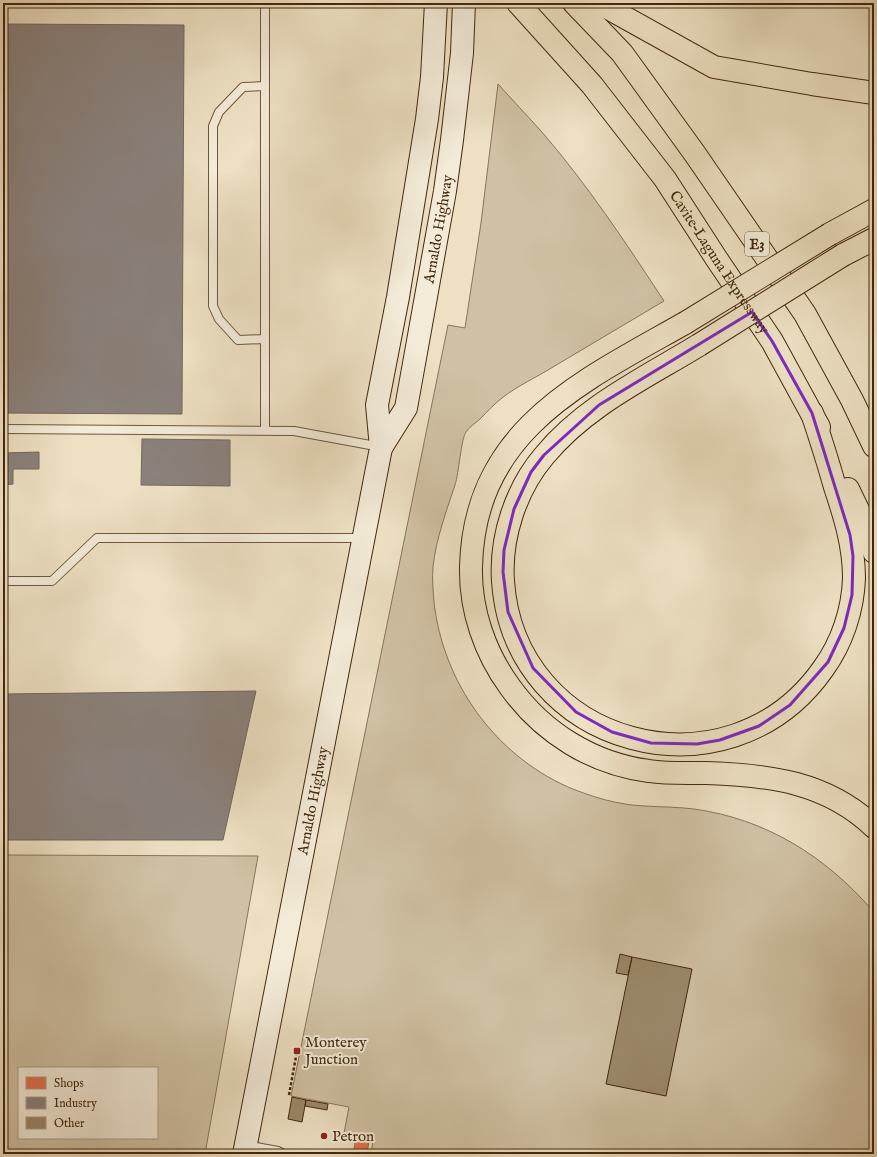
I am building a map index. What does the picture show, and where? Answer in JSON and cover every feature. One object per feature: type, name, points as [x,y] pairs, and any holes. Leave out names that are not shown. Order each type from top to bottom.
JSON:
[{"type":"highway","name":"Cavite–Laguna Expressway","points":[[518,3],[592,85],[665,179],[772,341],[812,413],[861,516],[874,552]]},
{"type":"highway","name":"E3","points":[[574,3],[622,53],[695,154],[805,314],[852,400],[874,446]]},
{"type":"highway","points":[[599,3],[714,67],[874,93]]},
{"type":"highway","points":[[874,210],[830,234],[685,323],[593,375],[569,392],[530,424],[503,459],[483,500],[476,523],[472,547],[471,570],[476,616],[492,659],[503,678],[526,707],[547,727],[564,740],[604,760],[625,767],[670,773],[739,774],[794,782],[822,792],[845,804],[874,827]]},
{"type":"highway","points":[[812,413],[850,535],[854,579],[849,612],[837,646],[821,673],[790,705],[759,726],[720,740],[697,744],[682,745],[651,743],[631,739],[594,723],[565,704],[546,685],[533,668],[519,644],[508,612],[504,592],[504,550],[508,530],[514,509],[532,472],[544,455],[562,437],[599,405],[843,256],[874,239]]},
{"type":"main road","name":"Arnaldo Highway","points":[[245,1149],[381,448],[377,405],[399,290],[427,119],[436,3]]},
{"type":"main road","name":"Arnaldo Highway","points":[[381,448],[406,408],[445,190],[462,53],[464,3]]},
{"type":"lane","points":[[265,431],[266,3]]},
{"type":"lane","points":[[265,339],[238,340],[220,319],[213,306],[213,126],[220,112],[243,87],[266,86]]},
{"type":"lane","points":[[3,429],[294,431],[381,448]]},
{"type":"lane","points":[[3,581],[52,581],[97,538],[364,538]]},
{"type":"lane","points":[[245,1149],[278,1151],[284,1154]]},
{"type":"path","points":[[289,1095],[297,1051]]},
{"type":"highlighted area","points":[[752,312],[772,341],[812,413],[850,535],[853,556],[852,595],[844,628],[828,662],[790,705],[759,726],[720,740],[697,744],[651,743],[612,732],[576,712],[533,668],[508,612],[503,572],[504,550],[514,509],[531,472],[544,455],[599,405]]},
{"type":"shaded area","points":[[498,84],[558,151],[621,236],[664,301],[514,390],[496,403],[466,432],[455,485],[439,536],[433,567],[434,602],[439,632],[448,660],[461,687],[477,712],[495,735],[517,755],[541,773],[568,787],[605,800],[635,805],[688,808],[746,821],[770,831],[814,857],[854,891],[872,910],[874,913],[874,1154],[371,1154],[373,1140],[344,1133],[349,1107],[291,1096],[448,325],[465,328],[481,223]]},
{"type":"shaded area","points":[[3,855],[258,856],[205,1154],[3,1154]]},
{"type":"building: Shops","points":[[356,1138],[369,1141],[367,1154],[353,1154]]},
{"type":"building: Industry","points":[[3,24],[184,25],[182,414],[3,413]]},
{"type":"building: Industry","points":[[142,439],[230,440],[230,486],[141,485]]},
{"type":"building: Industry","points":[[39,452],[39,469],[13,469],[13,484],[3,485],[3,453]]},
{"type":"building: Industry","points":[[256,691],[223,840],[3,840],[3,694]]},
{"type":"building: Other","points":[[620,954],[632,957],[628,975],[616,973]]},
{"type":"building: Other","points":[[632,957],[692,969],[666,1096],[606,1084]]},
{"type":"building: Other","points":[[292,1097],[306,1100],[302,1122],[288,1119]]},
{"type":"building: Other","points":[[306,1100],[328,1104],[327,1110],[305,1106]]},
{"type":"place","name":"Monterey Junction","points":[[297,1051]]},
{"type":"place","name":"Petron","points":[[324,1136]]}]
